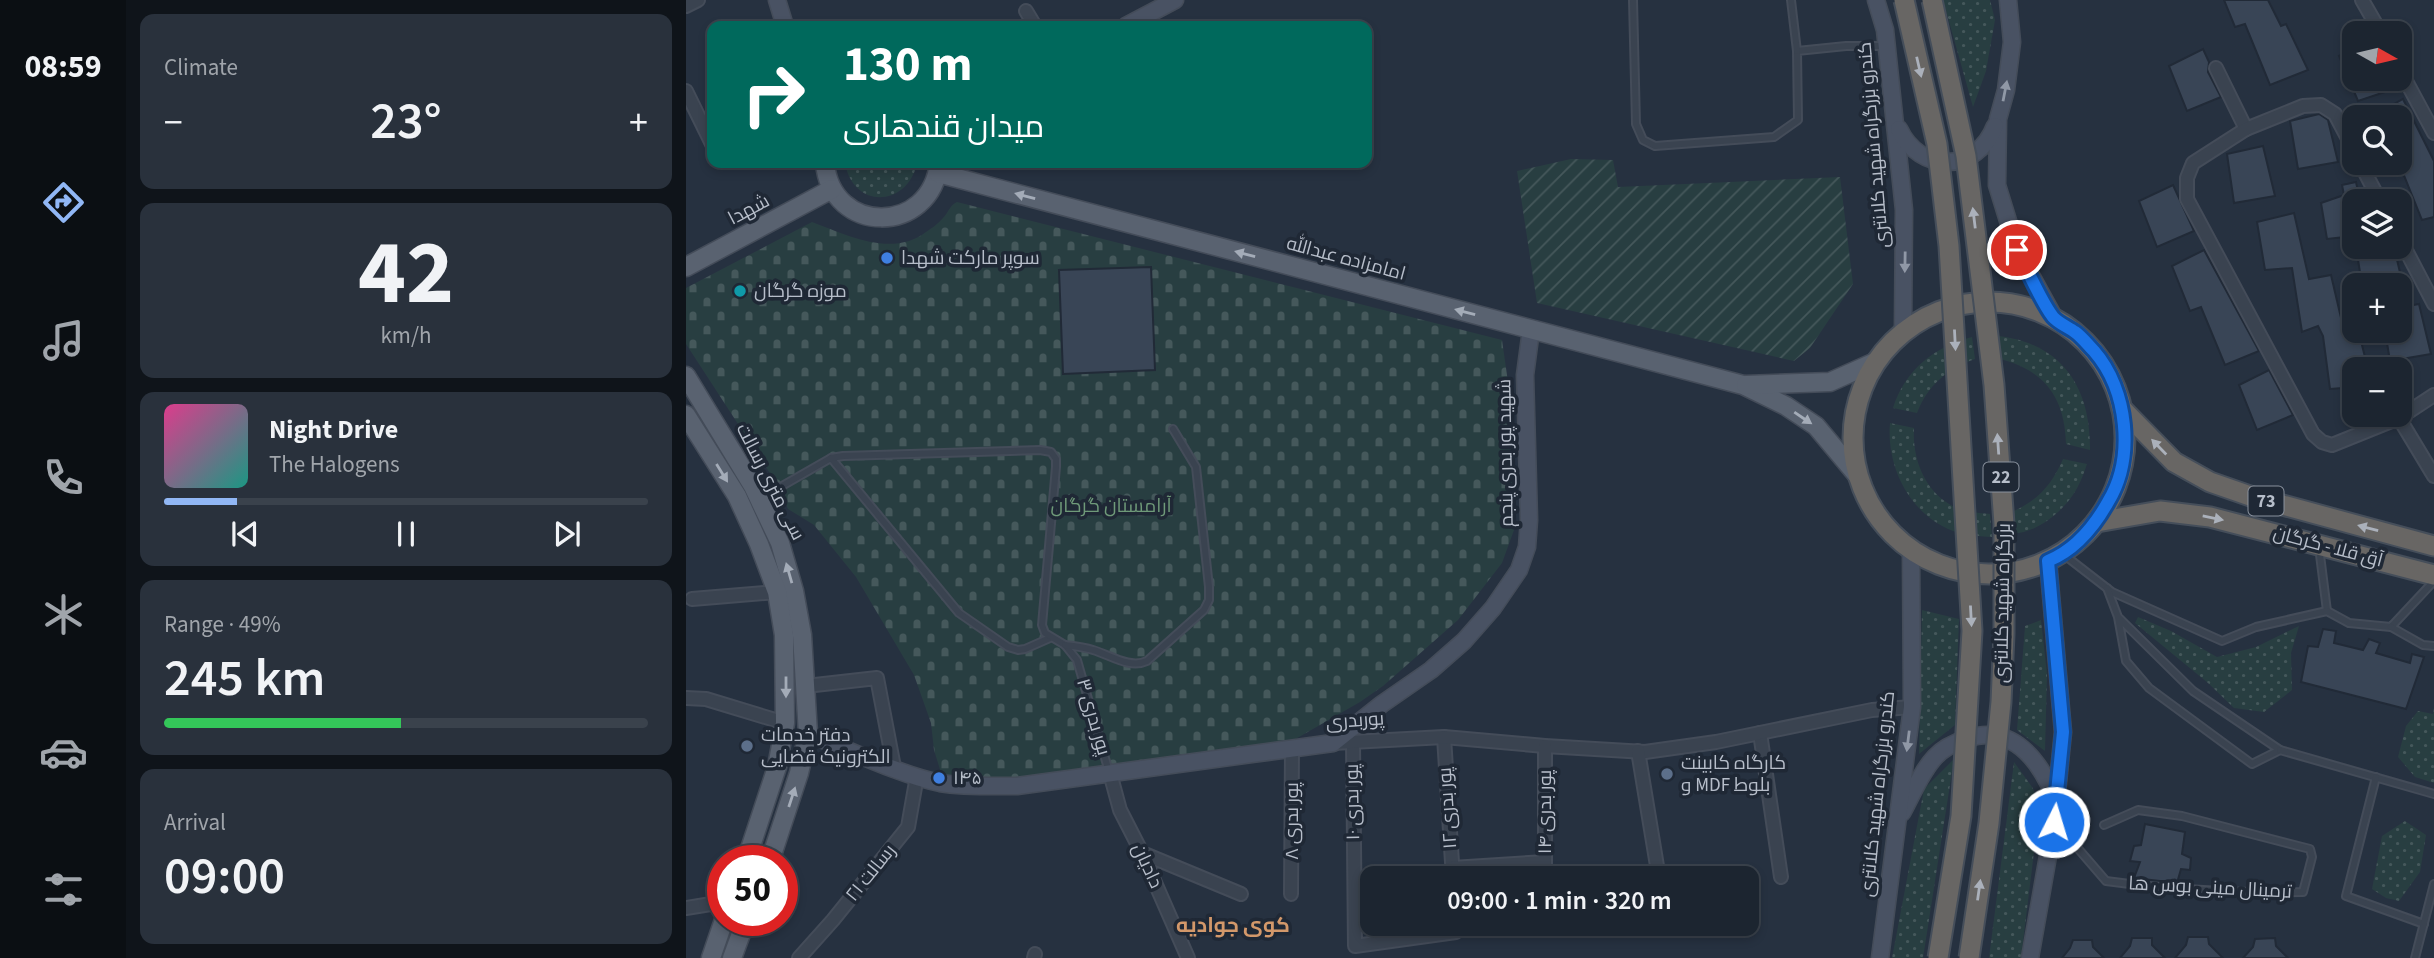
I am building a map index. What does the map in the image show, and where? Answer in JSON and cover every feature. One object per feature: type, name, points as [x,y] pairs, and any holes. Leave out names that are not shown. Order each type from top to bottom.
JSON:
[{"type":"highway","name":"بزرگراه شهید کلانتری","points":[[1904,0],[1937,144],[1950,246],[1972,631],[1961,816],[1938,958]]},
{"type":"highway","name":"بزرگراه شهید کلانتری","points":[[1932,0],[1966,156],[1994,385],[2004,524],[2001,702],[1989,823],[1969,958]]},
{"type":"highway","points":[[2015,304],[2054,317],[2078,334],[2096,354],[2114,384],[2122,409],[2125,446],[2119,480],[2097,522],[2055,557],[2034,568],[2006,574],[1986,575],[1944,568],[1910,551],[1881,522],[1863,492],[1857,475],[1853,453],[1854,413],[1875,362],[1903,330],[1950,307],[2015,304]]},
{"type":"highway","name":"آق قلا - گرگان","points":[[2122,409],[2174,462],[2210,482],[2253,498],[2434,546]]},
{"type":"highway","name":"آق قلا - گرگان","points":[[2097,522],[2161,511],[2210,517],[2434,575]]},
{"type":"main road","points":[[777,0],[783,21]]},
{"type":"main road","points":[[1135,21],[1174,0]]},
{"type":"main road","name":"کندرو بزرگراه شهید کلانتری","points":[[1875,0],[1885,30],[1904,210],[1903,330]]},
{"type":"main road","points":[[1896,123],[1905,141],[1920,155],[1938,162],[1959,161],[1977,153],[1991,138],[2006,90],[2012,42],[2008,0]]},
{"type":"main road","points":[[1998,119],[1997,186],[2017,250],[2054,317]]},
{"type":"main road","points":[[826,168],[832,189],[851,209],[877,218],[890,217],[916,207],[926,198],[939,168]]},
{"type":"main road","name":"امامزاده عبدالله","points":[[939,168],[1531,330],[1743,385],[1786,406],[1816,426],[1857,475]]},
{"type":"main road","name":"شهدا","points":[[686,267],[832,189]]},
{"type":"main road","name":"شهید پور بدری پنجم","points":[[1333,743],[1431,670],[1464,641],[1493,608],[1519,570],[1527,547],[1529,520],[1525,375],[1531,330]]},
{"type":"main road","name":"امامزاده عبدالله","points":[[1743,385],[1830,382],[1875,362]]},
{"type":"main road","name":"سی متری رسالت","points":[[686,376],[756,493],[780,543],[794,591],[802,635],[808,734],[799,773],[775,845]]},
{"type":"main road","name":"سی متری رسالت","points":[[686,415],[737,496],[760,544],[777,592],[784,635],[785,723],[776,766],[752,845]]},
{"type":"main road","points":[[737,496],[756,493]]},
{"type":"main road","name":"کندرو بزرگراه شهید کلانتری","points":[[1880,958],[1912,707],[1910,551]]},
{"type":"main road","points":[[2030,958],[2054,822],[2063,732],[2055,557]]},
{"type":"main road","name":"پوربدری","points":[[808,734],[917,776],[940,783],[978,786],[1017,786],[1333,743]]},
{"type":"main road","points":[[1898,821],[1936,756],[1954,743],[1986,734],[1996,734],[2007,739],[2041,766],[2056,800]]},
{"type":"main road","points":[[760,824],[781,831]]},
{"type":"main road","points":[[711,958],[719,936]]},
{"type":"main road","points":[[732,958],[741,936]]},
{"type":"street","points":[[686,5],[698,0]]},
{"type":"street","points":[[2362,0],[2374,21]]},
{"type":"street","points":[[1026,11],[1032,21]]},
{"type":"street","points":[[2216,68],[2246,129]]},
{"type":"street","points":[[686,91],[707,134]]},
{"type":"street","points":[[2411,91],[2434,133]]},
{"type":"street","points":[[2342,127],[2335,114],[2321,105],[2303,106],[2246,129],[2193,163],[2187,178],[2187,199],[2313,434],[2322,442],[2332,445],[2377,427]]},
{"type":"street","points":[[2410,259],[2434,304]]},
{"type":"street","points":[[2412,409],[2434,395]]},
{"type":"street","points":[[2404,427],[2434,476]]},
{"type":"street","points":[[692,599],[777,592]]},
{"type":"street","points":[[806,686],[877,678],[894,767]]},
{"type":"street","points":[[686,698],[706,699],[785,723]]},
{"type":"street","name":"پوربدری","points":[[1333,743],[1444,737],[1637,751],[1716,742],[1872,710],[1912,707]]},
{"type":"street","points":[[1760,733],[1781,877]]},
{"type":"street","name":"پور بدری ۱۲","points":[[1444,737],[1452,866]]},
{"type":"street","name":"پور بدری ۱۰","points":[[1353,742],[1355,946],[1411,936]]},
{"type":"street","name":"پور بدری ۱۴","points":[[1545,746],[1545,866]]},
{"type":"street","name":"پور بدری ۸","points":[[1291,894],[1292,748]]},
{"type":"street","points":[[1637,751],[1657,866]]},
{"type":"street","name":"دادیان","points":[[1110,773],[1120,810],[1188,958]]},
{"type":"street","name":"۲۱ رسالت","points":[[799,958],[834,920],[908,827],[917,776]]},
{"type":"street","points":[[1142,853],[1241,894]]},
{"type":"street","points":[[1511,866],[1545,862]]},
{"type":"street","points":[[686,908],[707,905]]},
{"type":"lane","points":[[1633,0],[1636,124],[1643,140],[1655,146],[1774,138],[1798,120],[1797,51],[1791,0]]},
{"type":"lane","points":[[1797,51],[1846,46],[1886,46]]},
{"type":"lane","points":[[756,493],[831,458],[1040,450],[1051,452],[1056,459],[1056,467],[1042,625],[1045,633],[1065,645],[1091,649],[1133,664],[1141,664],[1204,610],[1209,600],[1196,467],[1173,429]]},
{"type":"lane","points":[[831,458],[959,613],[1008,647],[1017,650],[1050,638]]},
{"type":"lane","points":[[2319,545],[2327,611]]},
{"type":"lane","points":[[2055,557],[2107,588],[2222,641],[2256,627],[2327,611],[2349,623],[2391,627],[2423,645],[2434,646]]},
{"type":"lane","points":[[2391,627],[2434,581]]},
{"type":"lane","points":[[2107,588],[2118,617],[2126,661],[2149,688],[2252,764],[2280,750]]},
{"type":"lane","points":[[2118,617],[2193,691],[2280,750],[2434,794]]},
{"type":"lane","name":"پور بدری ۳","points":[[1065,645],[1077,660],[1110,773]]},
{"type":"lane","points":[[2376,778],[2346,896],[2424,924]]},
{"type":"lane","name":"ترمینال مینی بوس ها","points":[[2054,822],[2106,881],[2164,889],[2238,893],[2303,892],[2312,858],[2310,849],[2182,816],[2138,810],[2104,825]]},
{"type":"lane","points":[[2415,958],[2434,884]]},
{"type":"green space","points":[[1943,0],[1990,0],[1995,20],[1986,71],[1973,107]]},
{"type":"green space","points":[[1571,159],[1613,160],[1618,187],[1840,177],[1853,284],[1810,348],[1794,361],[1537,303],[1517,171]]},
{"type":"green space","points":[[847,168],[915,168],[902,189],[880,197],[868,195],[858,189]]},
{"type":"green space","name":"آرامستان گرگان","points":[[957,202],[1502,340],[1508,382],[1514,530],[1502,563],[1458,620],[1383,686],[1292,741],[1008,779],[972,781],[942,776],[934,750],[931,723],[914,675],[856,577],[814,525],[788,509],[777,484],[686,344],[686,288],[812,222],[869,242],[899,243],[913,240],[931,229]]},
{"type":"green space","points":[[1988,335],[2013,338],[2034,345],[2051,355],[2066,369],[2077,385],[2084,404],[2089,426],[2090,450],[2066,444],[2061,410],[2055,396],[2036,375],[2023,367],[1990,357]]},
{"type":"green space","points":[[1972,337],[1975,359],[1955,368],[1939,380],[1921,403],[1917,413],[1893,408],[1905,382],[1923,362],[1945,347]]},
{"type":"green space","points":[[1890,423],[1914,428],[1915,452],[1929,485],[1936,494],[1957,508],[1990,514],[1992,537],[1963,534],[1942,526],[1915,504],[1905,490],[1892,458]]},
{"type":"green space","points":[[2063,459],[2087,464],[2073,495],[2043,524],[2026,531],[2009,533],[2007,514],[2026,505],[2041,493]]},
{"type":"green space","points":[[1922,610],[1959,619],[1955,725],[1919,754]]},
{"type":"green space","points":[[2138,617],[2171,631],[2217,657],[2256,647],[2299,626],[2291,653],[2292,690],[2264,712],[2234,708],[2135,623]]},
{"type":"green space","points":[[2041,620],[2047,674],[2045,751],[2017,730],[2025,626]]},
{"type":"green space","points":[[2434,707],[2434,783],[2415,777],[2398,757],[2406,726],[2418,711],[2433,714]]},
{"type":"green space","points":[[1954,759],[1923,958],[1892,958],[1924,789]]},
{"type":"green space","points":[[2014,762],[2040,803],[2021,958],[1989,958]]},
{"type":"green space","points":[[2405,821],[2426,835],[2420,872],[2399,901],[2386,898],[2372,889],[2382,836]]},
{"type":"building","points":[[2224,0],[2268,0],[2281,26],[2286,24],[2308,70],[2270,85],[2245,24],[2235,27]]},
{"type":"building","points":[[2203,49],[2209,62],[2208,72],[2221,97],[2187,111],[2169,66]]},
{"type":"building","points":[[2354,91],[2388,91],[2358,101]]},
{"type":"building","points":[[2403,99],[2406,105],[2392,105]]},
{"type":"building","points":[[2319,114],[2328,120],[2338,162],[2298,169],[2290,121]]},
{"type":"building","points":[[2412,117],[2434,161],[2434,217],[2422,220],[2412,189],[2409,189],[2404,175],[2412,175]]},
{"type":"building","points":[[2263,146],[2275,196],[2234,203],[2227,154]]},
{"type":"building","points":[[2356,182],[2357,189],[2343,189],[2342,185]]},
{"type":"building","points":[[2173,185],[2194,231],[2157,247],[2139,201]]},
{"type":"building","points":[[2342,196],[2342,237],[2327,239],[2321,203]]},
{"type":"building","points":[[2294,213],[2309,279],[2331,275],[2342,322],[2342,343],[2362,343],[2365,357],[2342,357],[2342,388],[2330,389],[2323,336],[2318,326],[2302,332],[2292,268],[2265,270],[2257,222]]},
{"type":"building","points":[[2204,250],[2259,351],[2225,365],[2201,307],[2190,311],[2172,266]]},
{"type":"building","points":[[2358,259],[2397,259],[2400,273],[2360,273]]},
{"type":"building","points":[[1151,267],[1155,370],[1063,374],[1059,270]]},
{"type":"building","points":[[2419,304],[2431,354],[2389,357],[2387,343],[2412,343],[2412,305]]},
{"type":"building","points":[[2269,370],[2293,415],[2257,430],[2239,385]]},
{"type":"building","points":[[2323,629],[2336,631],[2334,643],[2363,650],[2369,639],[2380,643],[2376,653],[2410,663],[2412,654],[2424,657],[2406,709],[2301,682],[2308,646],[2318,647]]},
{"type":"building","points":[[2145,824],[2185,832],[2182,854],[2191,858],[2190,870],[2181,869],[2177,883],[2134,878],[2140,862],[2130,861],[2134,846],[2141,845]]},
{"type":"building","points":[[2188,937],[2208,937],[2209,944],[2223,958],[2175,958],[2186,945]]},
{"type":"building","points":[[2132,938],[2152,938],[2152,945],[2165,958],[2120,958],[2130,946]]},
{"type":"building","points":[[2275,938],[2276,946],[2288,958],[2243,958],[2253,947],[2255,939]]},
{"type":"building","points":[[2073,940],[2092,940],[2093,947],[2104,958],[2062,958]]},
{"type":"place","name":"سوپر مارکت شهدا","points":[[887,258]]},
{"type":"place","name":"موزه گرگان","points":[[740,291]]},
{"type":"place","name":"دفتر خدمات الکترونیک قضایی","points":[[747,746]]},
{"type":"place","name":"کارگاه کابینت و MDF بلوط","points":[[1667,774]]},
{"type":"place","name":"۱۴۵","points":[[939,778]]},
{"type":"district","name":"کوی جوادیه","points":[[1233,925]]},
{"type":"route","points":[[2017,250],[2054,317],[2078,334],[2096,354],[2114,384],[2122,409],[2125,446],[2119,480],[2097,522],[2063,554],[2048,561],[2063,732],[2054,822]]}]
